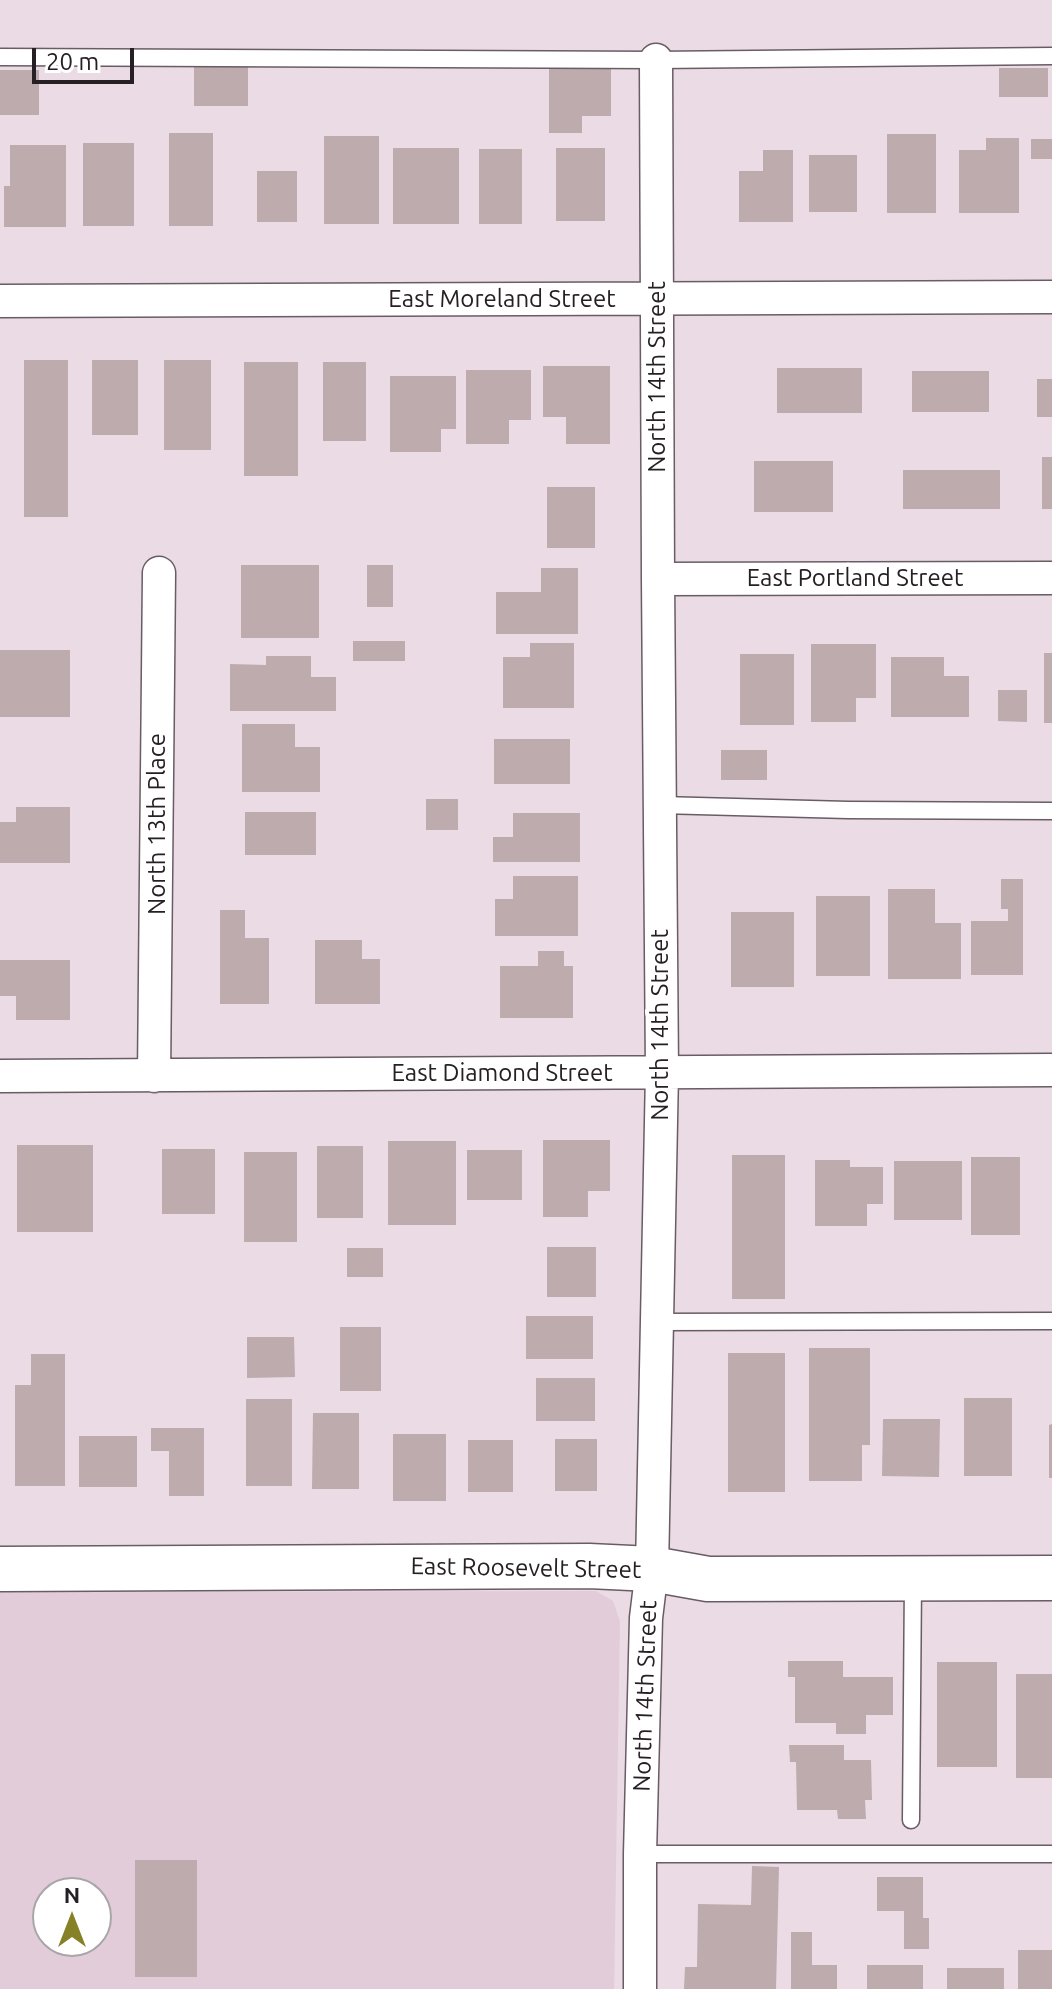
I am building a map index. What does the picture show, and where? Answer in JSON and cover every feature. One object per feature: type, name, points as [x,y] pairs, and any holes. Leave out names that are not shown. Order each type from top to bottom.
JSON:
[{"type":"street","name":"North 14th Street","points":[[640,1989],[640,1854],[646,1618],[652,1569],[662,1072],[656,60]]},
{"type":"street","name":"East Moreland Street","points":[[0,301],[1052,297]]},
{"type":"street","name":"North 13th Place","points":[[154,1076],[159,573]]},
{"type":"street","name":"East Portland Street","points":[[658,579],[1052,578]]},
{"type":"street","name":"East Diamond Street","points":[[0,1076],[1052,1070]]},
{"type":"street","name":"East Roosevelt Street","points":[[0,1569],[589,1566],[652,1569],[708,1579],[1052,1578]]},
{"type":"lane","points":[[0,57],[656,60],[1052,56]]},
{"type":"lane","points":[[660,805],[1052,811]]},
{"type":"lane","points":[[656,1322],[1052,1321]]},
{"type":"lane","points":[[911,1820],[913,1578]]},
{"type":"lane","points":[[640,1854],[1052,1854]]},
{"type":"shaded area","points":[[596,1591],[613,1601],[620,1621],[614,1989],[0,1989],[0,1592]]},
{"type":"building","points":[[194,66],[248,66],[248,106],[194,106]]},
{"type":"building","points":[[549,68],[611,68],[611,116],[582,116],[582,133],[549,133]]},
{"type":"building","points":[[999,68],[1048,68],[1048,97],[999,97]]},
{"type":"building","points":[[0,70],[39,70],[39,115],[0,115]]},
{"type":"building","points":[[169,133],[213,133],[213,226],[169,226]]},
{"type":"building","points":[[887,134],[936,134],[936,213],[887,213]]},
{"type":"building","points":[[324,136],[379,136],[379,224],[324,224]]},
{"type":"building","points":[[986,138],[1019,138],[1019,213],[959,213],[959,150],[986,150]]},
{"type":"building","points":[[1031,139],[1052,139],[1052,159],[1031,159]]},
{"type":"building","points":[[83,143],[134,143],[134,226],[83,226]]},
{"type":"building","points":[[10,145],[66,145],[66,227],[4,227],[4,186],[10,186]]},
{"type":"building","points":[[393,148],[459,148],[459,224],[393,224]]},
{"type":"building","points":[[556,148],[605,148],[605,221],[556,221]]},
{"type":"building","points":[[479,149],[522,149],[522,224],[479,224]]},
{"type":"building","points":[[763,150],[793,150],[793,222],[739,222],[739,171],[763,171]]},
{"type":"building","points":[[809,155],[857,155],[857,212],[809,212]]},
{"type":"building","points":[[257,171],[297,171],[297,222],[257,222]]},
{"type":"building","points":[[24,360],[68,360],[68,517],[24,517]]},
{"type":"building","points":[[92,360],[138,360],[138,435],[92,435]]},
{"type":"building","points":[[164,360],[211,360],[211,450],[164,450]]},
{"type":"building","points":[[244,362],[298,362],[298,476],[244,476]]},
{"type":"building","points":[[323,362],[366,362],[366,441],[323,441]]},
{"type":"building","points":[[543,366],[610,366],[610,444],[566,444],[566,417],[543,417]]},
{"type":"building","points":[[777,368],[862,368],[862,413],[777,413]]},
{"type":"building","points":[[466,370],[531,370],[531,420],[509,420],[509,444],[466,444]]},
{"type":"building","points":[[912,371],[989,371],[989,412],[912,412]]},
{"type":"building","points":[[390,376],[456,376],[456,429],[441,429],[441,452],[390,452]]},
{"type":"building","points":[[1037,379],[1052,379],[1052,417],[1037,417]]},
{"type":"building","points":[[1042,457],[1052,457],[1052,509],[1042,509]]},
{"type":"building","points":[[754,461],[833,461],[833,512],[754,512]]},
{"type":"building","points":[[903,470],[1000,470],[1000,509],[903,509]]},
{"type":"building","points":[[547,487],[595,487],[595,548],[547,548]]},
{"type":"building","points":[[241,565],[319,565],[319,638],[241,638]]},
{"type":"building","points":[[367,565],[393,565],[393,607],[367,607]]},
{"type":"building","points":[[541,568],[578,568],[578,634],[496,634],[496,592],[541,592]]},
{"type":"building","points":[[353,641],[405,641],[405,661],[353,661]]},
{"type":"building","points":[[530,643],[574,643],[574,708],[503,708],[503,657],[530,657]]},
{"type":"building","points":[[811,644],[876,644],[876,698],[856,698],[856,722],[811,722]]},
{"type":"building","points":[[0,650],[70,650],[70,717],[0,717]]},
{"type":"building","points":[[1044,653],[1052,653],[1052,723],[1044,723]]},
{"type":"building","points":[[740,654],[794,654],[794,725],[740,725]]},
{"type":"building","points":[[266,656],[311,656],[311,677],[336,677],[336,711],[230,711],[230,664],[266,665]]},
{"type":"building","points":[[891,657],[944,657],[944,676],[969,676],[969,717],[891,717]]},
{"type":"building","points":[[998,690],[1027,690],[1027,722],[998,721]]},
{"type":"building","points":[[242,724],[295,724],[295,747],[320,747],[320,792],[242,792]]},
{"type":"building","points":[[494,739],[570,739],[570,784],[494,784]]},
{"type":"building","points":[[721,750],[767,750],[767,780],[721,780]]},
{"type":"building","points":[[426,799],[458,799],[458,830],[426,830]]},
{"type":"building","points":[[16,807],[70,807],[70,863],[0,863],[0,822],[16,822]]},
{"type":"building","points":[[245,812],[316,812],[316,855],[245,855]]},
{"type":"building","points":[[513,813],[580,813],[580,862],[493,862],[493,837],[513,837]]},
{"type":"building","points":[[513,876],[578,876],[578,936],[495,936],[495,899],[513,899]]},
{"type":"building","points":[[1001,879],[1023,879],[1023,975],[971,975],[971,921],[1008,921],[1008,909],[1001,909]]},
{"type":"building","points":[[888,889],[935,889],[935,923],[961,923],[961,979],[888,979]]},
{"type":"building","points":[[816,896],[870,896],[870,976],[816,976]]},
{"type":"building","points":[[220,910],[245,910],[245,938],[269,938],[269,1004],[220,1004]]},
{"type":"building","points":[[731,912],[794,912],[794,987],[731,987]]},
{"type":"building","points":[[315,940],[362,940],[362,959],[380,959],[380,1004],[315,1004]]},
{"type":"building","points":[[538,951],[564,951],[564,966],[573,966],[573,1018],[500,1018],[500,966],[538,966]]},
{"type":"building","points":[[0,960],[70,960],[70,1020],[16,1020],[16,996],[0,996]]},
{"type":"building","points":[[543,1140],[610,1140],[610,1191],[588,1191],[588,1217],[543,1217]]},
{"type":"building","points":[[388,1141],[456,1141],[456,1225],[388,1225]]},
{"type":"building","points":[[17,1145],[93,1145],[93,1232],[17,1232]]},
{"type":"building","points":[[317,1146],[363,1146],[363,1218],[317,1218]]},
{"type":"building","points":[[162,1149],[215,1149],[215,1214],[162,1214]]},
{"type":"building","points":[[467,1150],[522,1150],[522,1200],[467,1200]]},
{"type":"building","points":[[244,1152],[297,1152],[297,1242],[244,1242]]},
{"type":"building","points":[[732,1155],[785,1155],[785,1299],[732,1299]]},
{"type":"building","points":[[971,1157],[1020,1157],[1020,1235],[971,1235]]},
{"type":"building","points":[[815,1160],[850,1160],[850,1167],[883,1167],[883,1204],[867,1204],[867,1226],[815,1226]]},
{"type":"building","points":[[894,1161],[962,1161],[962,1220],[894,1220]]},
{"type":"building","points":[[547,1247],[596,1247],[596,1297],[547,1297]]},
{"type":"building","points":[[347,1248],[383,1248],[383,1277],[347,1277]]},
{"type":"building","points":[[526,1316],[593,1316],[593,1359],[526,1359]]},
{"type":"building","points":[[340,1327],[381,1327],[381,1391],[340,1391]]},
{"type":"building","points":[[247,1337],[294,1337],[295,1377],[247,1378]]},
{"type":"building","points":[[809,1348],[870,1348],[870,1445],[862,1445],[862,1481],[809,1481]]},
{"type":"building","points":[[728,1353],[785,1353],[785,1492],[728,1492]]},
{"type":"building","points":[[31,1354],[65,1354],[65,1486],[15,1486],[15,1385],[31,1385]]},
{"type":"building","points":[[536,1378],[595,1378],[595,1421],[536,1421]]},
{"type":"building","points":[[964,1398],[1012,1398],[1012,1476],[964,1476]]},
{"type":"building","points":[[246,1399],[292,1399],[292,1486],[246,1486]]},
{"type":"building","points":[[313,1413],[359,1413],[359,1489],[312,1489]]},
{"type":"building","points":[[883,1419],[940,1419],[939,1477],[882,1476]]},
{"type":"building","points":[[1052,1424],[1052,1478],[1049,1478],[1049,1425]]},
{"type":"building","points":[[151,1428],[204,1428],[204,1496],[169,1496],[169,1451],[151,1451]]},
{"type":"building","points":[[393,1434],[446,1434],[446,1501],[393,1501]]},
{"type":"building","points":[[79,1436],[137,1436],[137,1487],[79,1487]]},
{"type":"building","points":[[555,1439],[597,1439],[597,1491],[555,1491]]},
{"type":"building","points":[[468,1440],[513,1440],[513,1492],[468,1492]]},
{"type":"building","points":[[788,1661],[843,1661],[843,1677],[893,1677],[893,1715],[866,1715],[866,1734],[836,1734],[836,1723],[795,1723],[795,1677],[788,1677]]},
{"type":"building","points":[[937,1662],[997,1662],[997,1767],[937,1767]]},
{"type":"building","points":[[1016,1674],[1052,1674],[1052,1778],[1016,1778]]},
{"type":"building","points":[[789,1745],[844,1745],[844,1760],[871,1760],[872,1800],[865,1800],[866,1819],[838,1819],[837,1810],[797,1810],[796,1762],[790,1762]]},
{"type":"building","points":[[135,1860],[197,1860],[197,1977],[135,1977]]},
{"type":"building","points":[[752,1866],[779,1867],[776,1989],[684,1989],[685,1967],[697,1967],[698,1904],[751,1905]]},
{"type":"building","points":[[877,1877],[923,1877],[923,1918],[929,1918],[929,1949],[904,1949],[904,1911],[877,1911]]},
{"type":"building","points":[[791,1932],[812,1932],[812,1965],[837,1965],[837,1989],[791,1989]]},
{"type":"building","points":[[1018,1950],[1052,1950],[1052,1989],[1018,1989]]},
{"type":"building","points":[[867,1965],[923,1965],[923,1989],[867,1989]]},
{"type":"building","points":[[947,1968],[1004,1968],[1004,1989],[947,1989]]}]
